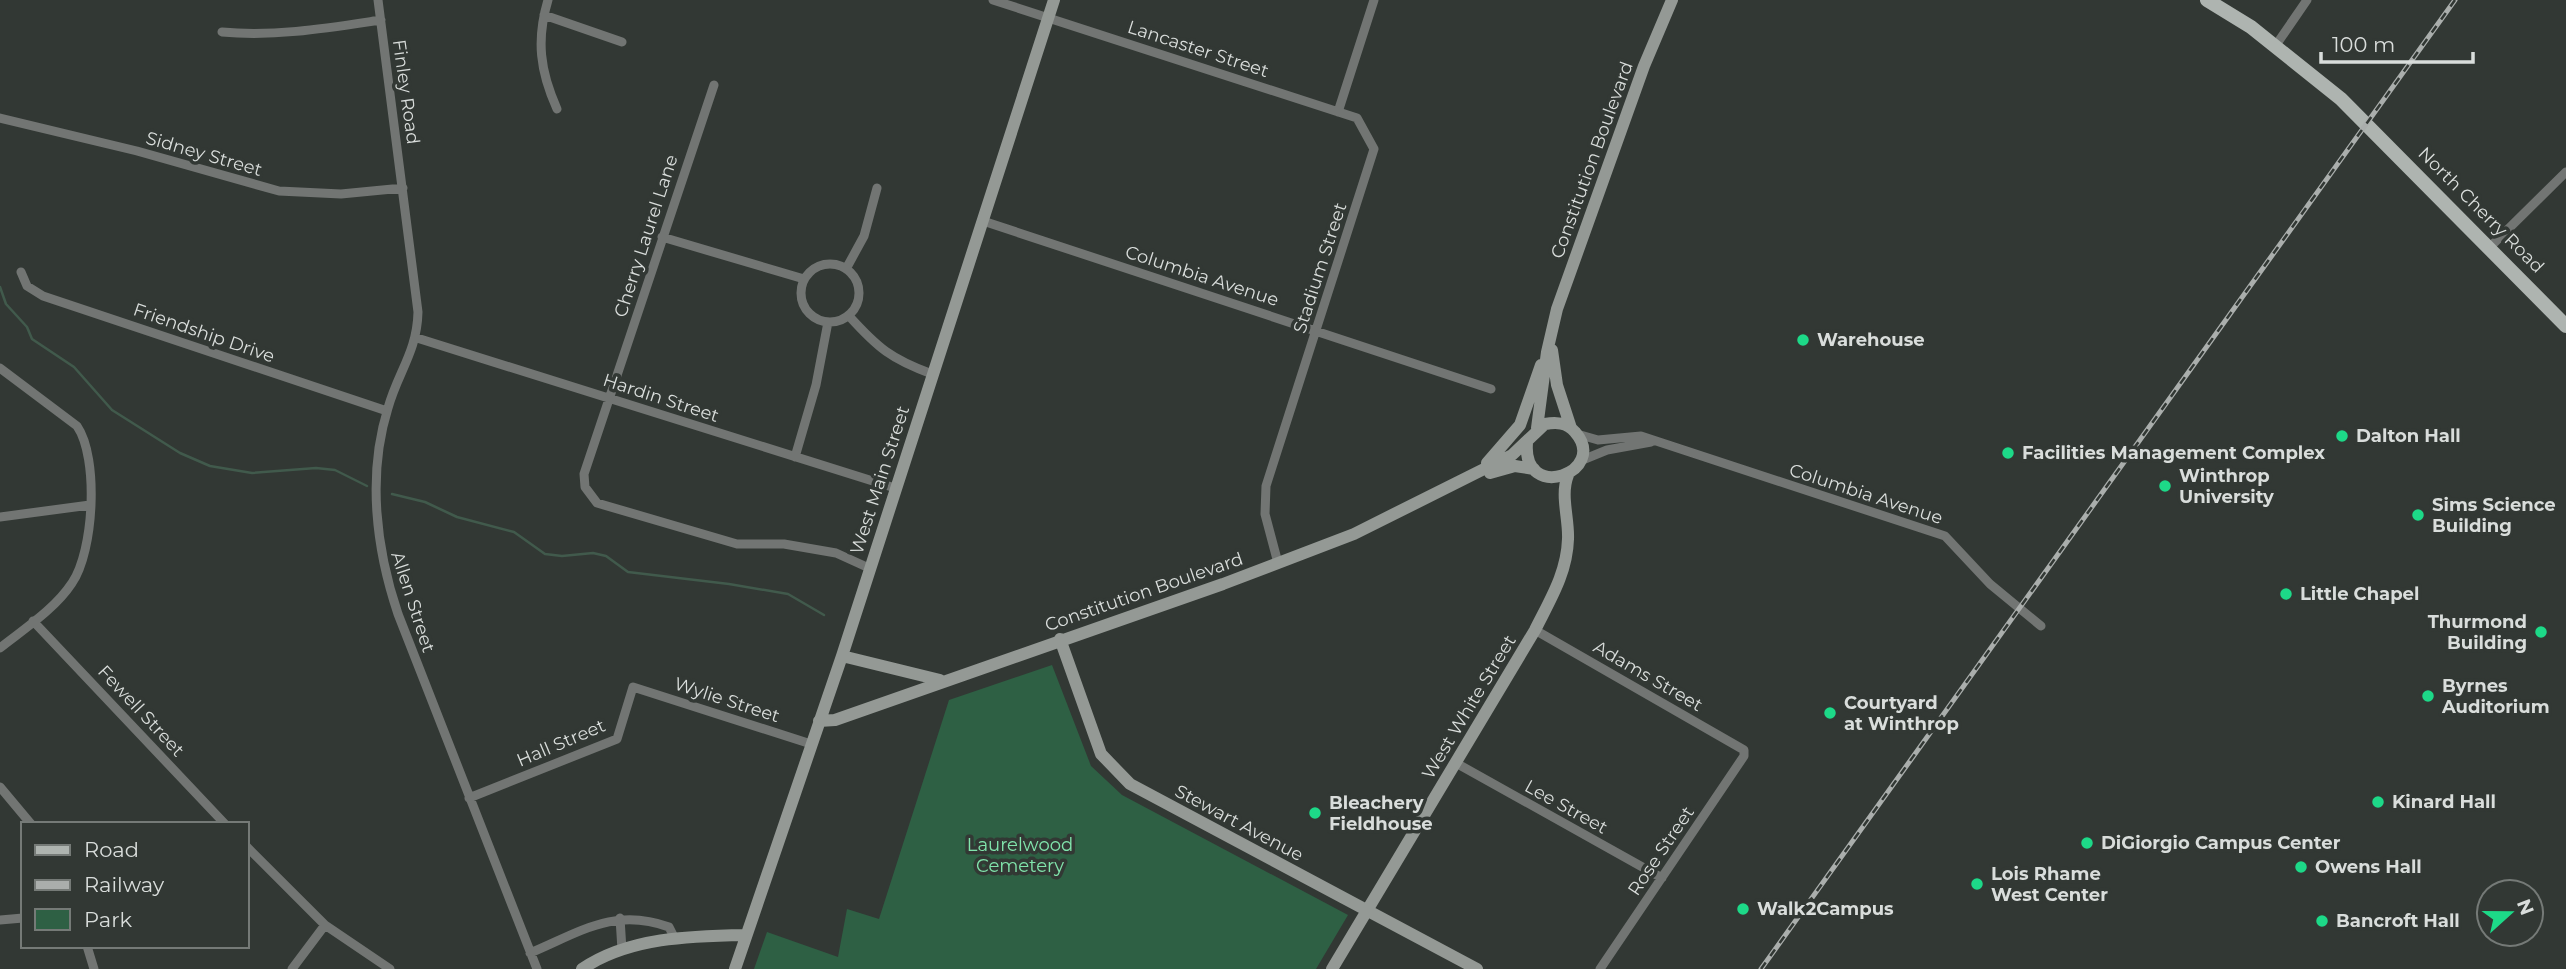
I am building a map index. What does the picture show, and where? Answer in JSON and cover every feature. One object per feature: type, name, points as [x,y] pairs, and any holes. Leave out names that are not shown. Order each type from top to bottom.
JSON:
[{"type":"main road","name":"North Cherry Road","points":[[2207,0],[2276,45],[2367,123],[2566,326]]},
{"type":"street","name":"Finley Road","points":[[378,0],[403,188]]},
{"type":"street","points":[[548,0],[539,53],[546,85],[557,109]]},
{"type":"street","name":"Lancaster Street","points":[[993,0],[1338,112]]},
{"type":"street","name":"West Main Street","points":[[735,969],[842,656],[1054,0]]},
{"type":"street","points":[[1338,112],[1374,0]]},
{"type":"street","name":"Constitution Boulevard","points":[[819,721],[835,720],[1354,534],[1475,475],[1527,443],[1537,428],[1546,352],[1551,334],[1597,193],[1672,0]]},
{"type":"street","points":[[2276,45],[2307,0]]},
{"type":"street","points":[[544,15],[622,42]]},
{"type":"street","points":[[222,32],[265,34],[306,31],[381,20]]},
{"type":"street","name":"Cherry Laurel Lane","points":[[714,85],[584,474],[584,487],[597,503],[737,544],[784,544],[836,553],[869,568]]},
{"type":"street","name":"Stadium Street","points":[[1278,563],[1265,514],[1266,486],[1374,149],[1357,118],[1338,112]]},
{"type":"street","name":"Sidney Street","points":[[0,118],[137,151],[279,191],[341,194],[403,188]]},
{"type":"street","points":[[2490,247],[2566,172]]},
{"type":"street","name":"Allen Street","points":[[403,188],[418,312],[417,338],[387,411],[377,503],[381,561],[398,614],[468,798],[537,969]]},
{"type":"street","points":[[846,269],[864,236],[877,188]]},
{"type":"street","name":"Columbia Avenue","points":[[983,221],[1491,389]]},
{"type":"street","points":[[662,237],[804,279]]},
{"type":"street","points":[[833,264],[846,269],[858,284],[860,296],[849,316],[828,323],[808,312],[801,290],[804,279],[821,265],[833,264]]},
{"type":"street","name":"Friendship Drive","points":[[21,272],[27,286],[43,296],[387,411]]},
{"type":"street","points":[[849,316],[883,352],[897,362],[932,374]]},
{"type":"street","points":[[795,457],[816,385],[828,323]]},
{"type":"street","name":"Constitution Boulevard","points":[[1551,334],[1557,385],[1581,443],[1580,461]]},
{"type":"street","name":"Hardin Street","points":[[417,338],[895,488]]},
{"type":"street","points":[[1475,475],[1520,425],[1546,352]]},
{"type":"street","points":[[0,368],[53,405],[86,439],[92,471],[90,505],[77,576],[64,594],[0,648]]},
{"type":"street","points":[[1537,428],[1554,422],[1574,431]]},
{"type":"street","name":"Columbia Avenue","points":[[1574,431],[1598,440],[1641,436],[1651,442],[1945,536],[1990,584],[2041,626]]},
{"type":"street","name":"Columbia Avenue","points":[[1580,461],[1607,450],[1651,442]]},
{"type":"street","points":[[1527,443],[1526,452],[1539,473]]},
{"type":"street","points":[[1567,475],[1580,461]]},
{"type":"street","name":"Constitution Boulevard","points":[[1475,475],[1515,466],[1559,478],[1567,475]]},
{"type":"street","name":"West White Street","points":[[1539,473],[1557,492],[1568,525]]},
{"type":"street","name":"West White Street","points":[[1332,969],[1535,630],[1560,580],[1567,552],[1568,525],[1564,491],[1567,475]]},
{"type":"street","points":[[0,517],[90,505]]},
{"type":"street","name":"Fewell Street","points":[[33,621],[223,822]]},
{"type":"street","name":"Adams Street","points":[[1535,630],[1744,750]]},
{"type":"street","name":"Stewart Avenue","points":[[1060,639],[1095,740],[1116,773],[1146,794],[1477,969]]},
{"type":"street","points":[[842,656],[941,680]]},
{"type":"street","name":"Hall Street","points":[[468,798],[617,739],[633,687]]},
{"type":"street","name":"Wylie Street","points":[[633,687],[811,744]]},
{"type":"street","name":"Rose Street","points":[[1600,969],[1744,756],[1744,750]]},
{"type":"street","name":"Lee Street","points":[[1455,763],[1662,878]]},
{"type":"street","points":[[0,788],[29,822]]},
{"type":"street","points":[[248,848],[325,925],[390,969]]},
{"type":"street","points":[[0,920],[21,918]]},
{"type":"street","points":[[530,953],[620,918],[640,919],[669,927],[675,939]]},
{"type":"street","points":[[620,918],[622,950]]},
{"type":"street","points":[[292,969],[325,925]]},
{"type":"street","points":[[582,969],[622,950],[675,939],[746,934]]},
{"type":"street","points":[[88,948],[94,969]]},
{"type":"green space","name":"Laurelwood Cemetery","points":[[1052,665],[1091,766],[1122,795],[1348,915],[1316,969],[754,969],[767,932],[838,957],[847,909],[879,919],[949,700]]},
{"type":"waterway","points":[[0,287],[6,304],[27,327],[32,339],[74,367],[112,410],[180,453],[210,466],[252,473],[316,468],[335,470],[367,486]]},
{"type":"waterway","points":[[392,494],[425,502],[457,517],[514,532],[545,554],[562,556],[593,553],[606,556],[628,572],[788,594],[824,615]]},
{"type":"railway","points":[[1761,969],[2455,0]]},
{"type":"place","name":"Warehouse","points":[[1803,340]]},
{"type":"place","name":"Dalton Hall","points":[[2342,436]]},
{"type":"place","name":"Facilities Management Complex","points":[[2008,453]]},
{"type":"place","name":"Winthrop University","points":[[2165,486]]},
{"type":"place","name":"Sims Science Building","points":[[2418,515]]},
{"type":"place","name":"Little Chapel","points":[[2286,594]]},
{"type":"place","name":"Thurmond Building","points":[[2541,632]]},
{"type":"place","name":"Byrnes Auditorium","points":[[2428,696]]},
{"type":"place","name":"Courtyard at Winthrop","points":[[1830,713]]},
{"type":"place","name":"Kinard Hall","points":[[2378,802]]},
{"type":"place","name":"Bleachery Fieldhouse","points":[[1315,813]]},
{"type":"place","name":"DiGiorgio Campus Center","points":[[2087,843]]},
{"type":"place","name":"Owens Hall","points":[[2301,867]]},
{"type":"place","name":"Lois Rhame West Center","points":[[1977,884]]},
{"type":"place","name":"Walk2Campus","points":[[1743,909]]},
{"type":"place","name":"Bancroft Hall","points":[[2322,921]]}]
